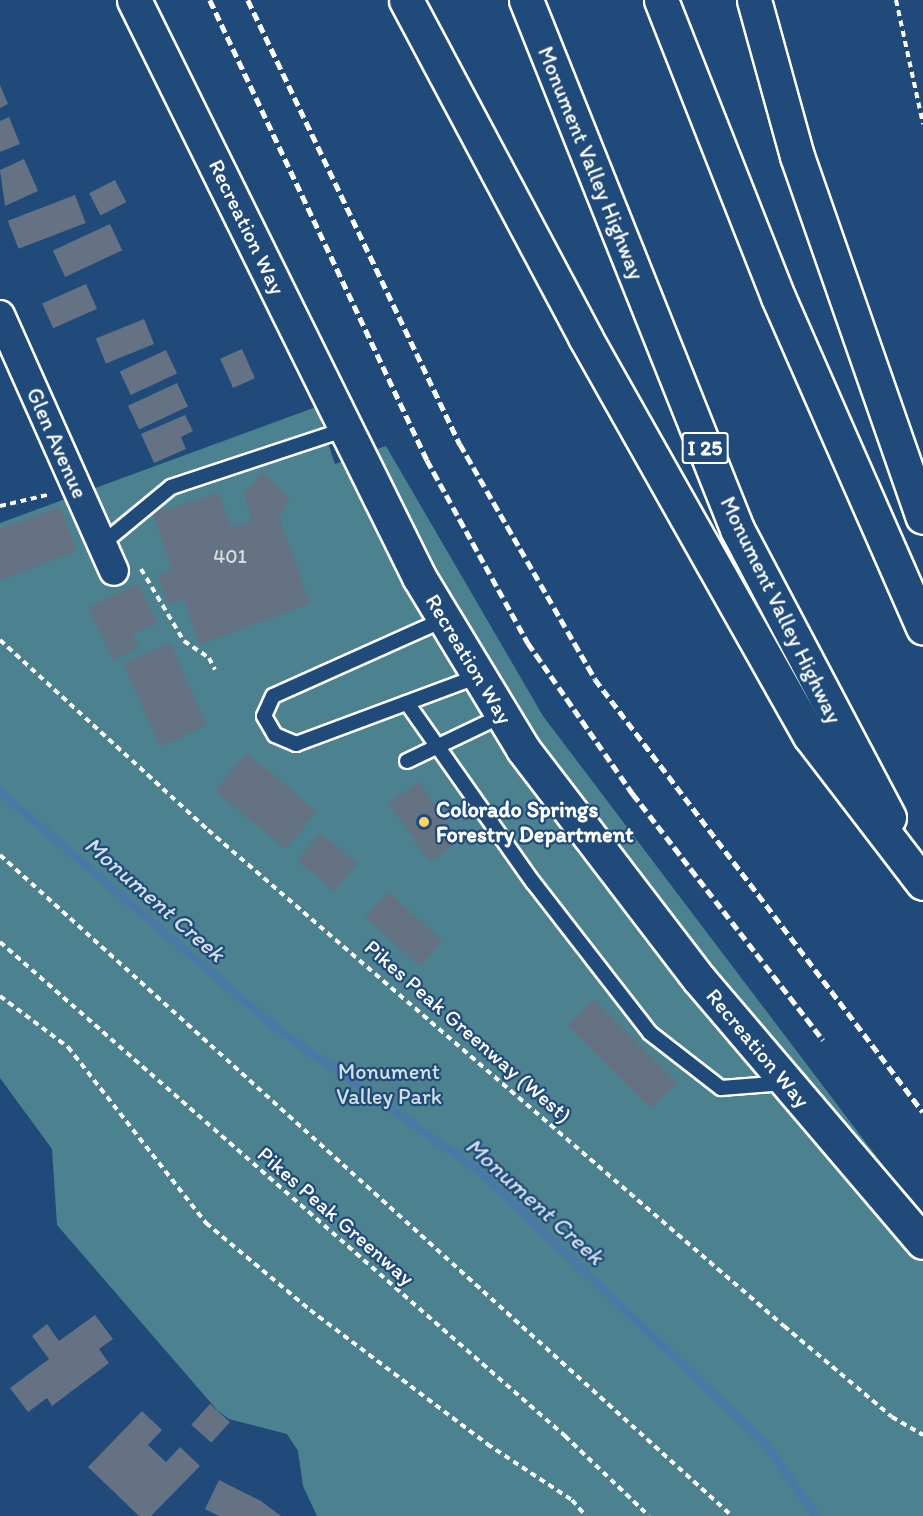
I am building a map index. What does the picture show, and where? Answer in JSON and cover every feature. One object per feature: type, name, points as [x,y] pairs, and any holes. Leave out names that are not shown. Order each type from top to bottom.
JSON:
[{"type":"main road","name":"Recreation Way","points":[[134,0],[343,430],[445,619],[503,716],[561,803],[787,1082],[923,1242]]},
{"type":"main road","points":[[406,0],[585,337],[810,736],[923,884]]},
{"type":"main road","name":"Monument Valley Highway","points":[[526,0],[737,529],[801,658],[923,876]]},
{"type":"main road","points":[[661,0],[778,297],[923,628]]},
{"type":"main road","points":[[754,0],[796,156],[923,517]]},
{"type":"street","name":"Glen Avenue","points":[[0,315],[110,537],[114,571]]},
{"type":"lane","points":[[110,537],[171,487],[343,430]]},
{"type":"lane","points":[[445,619],[273,696],[264,716],[275,735],[296,744],[479,676]]},
{"type":"lane","points":[[407,703],[442,746],[533,882],[650,1033],[721,1088],[787,1082]]},
{"type":"lane","points":[[407,761],[503,716]]},
{"type":"path","points":[[896,0],[923,123]]},
{"type":"path","points":[[110,537],[184,642],[209,658],[215,670]]},
{"type":"path","name":"Pikes Peak Greenway (West)","points":[[0,640],[207,830],[784,1326],[892,1416],[923,1435]]},
{"type":"path","points":[[0,855],[732,1516]]},
{"type":"path","name":"Pikes Peak Greenway","points":[[0,942],[556,1429],[649,1516]]},
{"type":"path","points":[[0,996],[68,1047],[206,1223],[310,1310],[487,1444],[564,1494],[586,1516]]},
{"type":"green space","name":"Monument Valley Park","points":[[316,407],[335,464],[386,446],[543,716],[923,1218],[923,1516],[317,1516],[303,1486],[298,1451],[287,1434],[229,1419],[217,1410],[57,1225],[52,1149],[0,1078],[0,523]]},
{"type":"building","points":[[0,85],[8,104],[0,108]]},
{"type":"building","points":[[9,117],[20,144],[0,152],[0,121]]},
{"type":"building","points":[[24,159],[38,191],[5,206],[0,170]]},
{"type":"building","points":[[115,180],[126,202],[101,215],[89,193]]},
{"type":"building","points":[[75,195],[86,223],[19,249],[8,221]]},
{"type":"building","points":[[110,224],[122,250],[65,277],[53,251]]},
{"type":"building","points":[[86,284],[97,309],[53,328],[42,304]]},
{"type":"building","points":[[144,319],[154,344],[106,364],[96,338]]},
{"type":"building","points":[[242,349],[255,378],[233,388],[220,359]]},
{"type":"building","points":[[166,350],[177,374],[131,395],[120,372]]},
{"type":"building","points":[[177,383],[188,407],[139,429],[128,406]]},
{"type":"building","points":[[185,415],[193,431],[181,437],[186,449],[154,463],[141,434]]},
{"type":"building","points":[[263,471],[290,499],[279,517],[310,603],[199,645],[184,599],[168,605],[158,575],[172,570],[154,516],[158,506],[166,510],[218,493],[232,528],[252,522],[244,493]]},
{"type":"building","points":[[60,507],[77,551],[0,580],[0,529]]},
{"type":"building","points":[[138,584],[157,623],[133,634],[139,647],[113,660],[88,608]]},
{"type":"building","points":[[170,643],[207,725],[160,746],[123,664]]},
{"type":"building","points":[[247,753],[317,811],[285,849],[216,791]]},
{"type":"building","name":"Colorado Springs Forestry Department","points":[[419,782],[460,840],[429,861],[389,803]]},
{"type":"building","points":[[320,833],[357,863],[335,891],[297,861]]},
{"type":"building","points":[[388,892],[442,941],[419,966],[365,917]]},
{"type":"building","points":[[594,999],[677,1082],[651,1109],[568,1025]]},
{"type":"building","points":[[95,1315],[113,1339],[99,1349],[109,1363],[52,1406],[47,1398],[28,1412],[10,1388],[49,1359],[32,1336],[47,1324],[59,1341]]},
{"type":"building","points":[[210,1404],[230,1422],[211,1443],[191,1425]]},
{"type":"building","points":[[142,1411],[162,1430],[148,1445],[166,1462],[180,1447],[200,1466],[151,1516],[139,1516],[88,1467]]},
{"type":"building","points":[[219,1480],[261,1501],[281,1516],[219,1516],[205,1509]]},
{"type":"waterway","name":"Monument Creek","points":[[0,792],[276,1028],[478,1170],[765,1443],[816,1516]]},
{"type":"railway","points":[[210,0],[427,460],[528,643],[633,794],[823,1040]]},
{"type":"railway","points":[[248,0],[460,444],[595,679],[923,1112]]},
{"type":"place","name":"Colorado Springs Forestry Department","points":[[424,822]]}]
